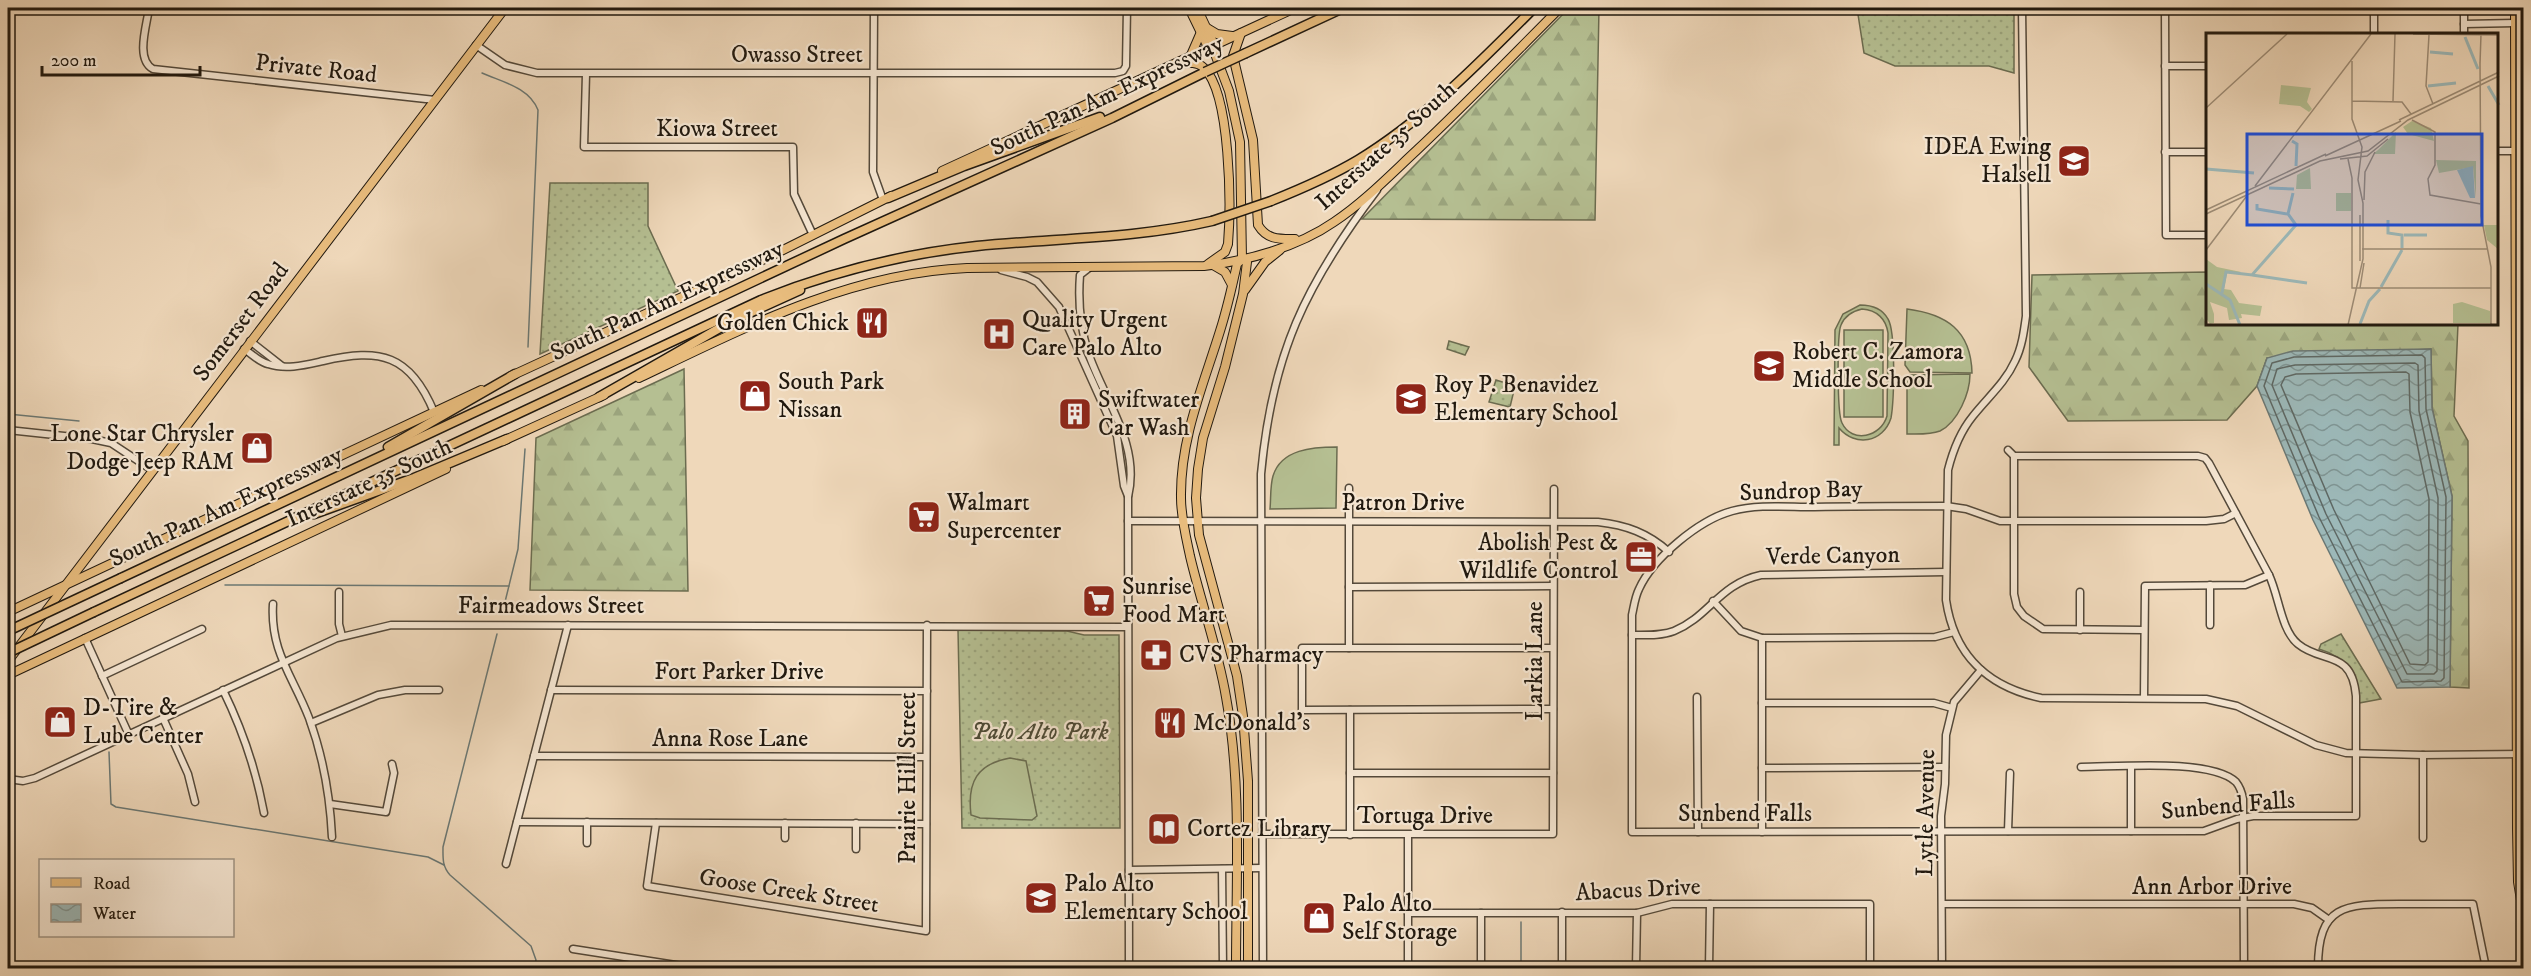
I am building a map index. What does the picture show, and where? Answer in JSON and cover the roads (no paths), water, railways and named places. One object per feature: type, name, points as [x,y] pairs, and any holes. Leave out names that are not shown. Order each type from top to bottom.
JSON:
[{"type":"highway","name":"South Pan Am Expressway","points":[[8,632],[844,239],[1112,118],[1343,8]]},
{"type":"highway","name":"South Pan Am Expressway","points":[[8,653],[761,300],[811,281],[870,263],[944,250],[1153,233],[1212,221],[1271,201],[1358,160],[1412,122],[1459,82],[1534,8]]},
{"type":"highway","points":[[885,199],[997,153],[1096,119],[1205,72]]},
{"type":"highway","points":[[599,397],[742,316],[794,292],[870,263]]},
{"type":"highway","points":[[323,483],[515,374]]},
{"type":"highway","points":[[273,528],[414,478],[507,439]]},
{"type":"main road","name":"Somerset Road","points":[[8,661],[505,8]]},
{"type":"main road","points":[[1189,8],[1212,46],[1229,91],[1240,142],[1242,259],[1246,262],[1243,294],[1225,367],[1203,438],[1198,469],[1197,521],[1237,676],[1243,716],[1248,781],[1248,969]]},
{"type":"main road","points":[[1191,55],[1204,30],[1197,8]]},
{"type":"main road","name":"Interstate 35 South","points":[[8,612],[1295,8]]},
{"type":"main road","name":"Interstate 35 South","points":[[8,675],[747,327],[824,296],[860,285],[944,269],[1204,266],[1242,259],[1285,246],[1332,224],[1385,180],[1460,109],[1560,8]]},
{"type":"main road","points":[[2515,8],[2519,95],[2515,151],[2520,577],[2518,882],[2523,914]]},
{"type":"main road","points":[[1204,30],[1217,34],[1237,35],[1233,56],[1252,130],[1258,225],[1267,236],[1274,239],[1301,239]]},
{"type":"main road","points":[[1172,64],[1192,63],[1203,67],[1215,87],[1225,130],[1229,174],[1228,244],[1225,252],[1204,266]]},
{"type":"main road","points":[[1243,294],[1265,262],[1285,246]]},
{"type":"main road","points":[[1236,969],[1234,767],[1230,718],[1183,521],[1181,498],[1182,464],[1188,431],[1237,264],[1242,259]]},
{"type":"main road","points":[[1214,265],[1225,272],[1232,285]]},
{"type":"street","name":"Private Road","points":[[149,8],[143,55],[148,66],[153,69],[435,100]]},
{"type":"street","points":[[874,8],[873,172],[885,199]]},
{"type":"street","name":"Owasso Street","points":[[476,45],[497,61],[520,71],[586,74],[1115,73],[1125,70],[1126,8]]},
{"type":"street","points":[[2022,8],[2026,316],[2021,347],[2010,372],[1972,416],[1958,439],[1948,470],[1946,600],[1954,632],[1962,648],[1982,670],[2009,689],[2041,698],[2189,698],[2226,703],[2260,716],[2331,751],[2355,754],[2423,756],[2520,754]]},
{"type":"street","points":[[2165,8],[2166,235],[2206,235]]},
{"type":"street","points":[[2374,8],[2374,33]]},
{"type":"street","points":[[2464,8],[2464,33]]},
{"type":"street","points":[[2464,24],[2515,23]]},
{"type":"street","points":[[2165,66],[2206,66]]},
{"type":"street","name":"Kiowa Street","points":[[586,74],[584,147],[793,147],[794,194],[813,235]]},
{"type":"street","points":[[2498,151],[2515,151]]},
{"type":"street","points":[[2165,152],[2206,152]]},
{"type":"street","points":[[1263,969],[1261,474],[1266,423],[1292,329],[1320,273],[1342,236],[1385,180]]},
{"type":"street","points":[[1090,267],[1080,275],[1081,320],[1093,366],[1124,434],[1130,478],[1127,627],[1129,969]]},
{"type":"street","points":[[991,268],[1037,282],[1059,307],[1117,436],[1124,486],[1128,497]]},
{"type":"street","points":[[250,341],[283,366]]},
{"type":"street","points":[[244,349],[264,362],[283,366],[303,366],[355,354],[383,357],[403,367],[420,383],[434,412]]},
{"type":"street","points":[[8,430],[92,439],[111,444],[153,470]]},
{"type":"street","points":[[2008,450],[2014,456],[2014,594],[2021,612],[2028,621],[2043,629],[2144,630]]},
{"type":"street","name":"Sunbend Falls","points":[[1632,832],[2204,831],[2244,818],[2356,816],[2355,696],[2349,674],[2334,658],[2307,650],[2290,635],[2269,575],[2209,463],[2203,457],[2014,456]]},
{"type":"street","points":[[1349,488],[1349,648]]},
{"type":"street","name":"Larkia Lane","points":[[1553,834],[1554,489]]},
{"type":"street","name":"Sundrop Bay","points":[[1632,832],[1632,615],[1638,590],[1650,570],[1701,525],[1719,516],[1745,508],[1946,506],[1966,509],[1994,520],[2014,521],[2206,521],[2224,519],[2236,513]]},
{"type":"street","name":"Patron Drive","points":[[1128,521],[1598,522],[1625,526],[1649,537],[1669,552]]},
{"type":"street","name":"Verde Canyon","points":[[1632,634],[1666,634],[1675,631],[1692,621],[1736,583],[1761,575],[1946,572]]},
{"type":"street","points":[[2144,698],[2145,585],[2245,585],[2269,575]]},
{"type":"street","points":[[1349,587],[1552,585]]},
{"type":"street","points":[[2210,585],[2210,625]]},
{"type":"street","points":[[339,591],[339,624],[342,636]]},
{"type":"street","points":[[2080,592],[2080,630]]},
{"type":"street","points":[[1713,601],[1741,631],[1762,638],[1935,637],[1954,632]]},
{"type":"street","points":[[273,604],[274,639],[311,723],[322,758],[330,804],[332,837]]},
{"type":"street","name":"Fairmeadows Street","points":[[8,779],[23,781],[35,778],[283,662],[342,636],[372,628],[407,624],[1127,627]]},
{"type":"street","points":[[506,864],[568,624]]},
{"type":"street","name":"Prairie Hill Street","points":[[926,931],[927,625]]},
{"type":"street","points":[[102,676],[202,629]]},
{"type":"street","points":[[85,638],[129,735]]},
{"type":"street","points":[[1762,638],[1762,832]]},
{"type":"street","points":[[1553,648],[1302,648],[1302,710],[1553,710]]},
{"type":"street","name":"Lytle Avenue","points":[[1942,969],[1941,831],[1946,735],[1952,708],[1966,686],[1982,670]]},
{"type":"street","points":[[224,690],[249,746],[256,769],[264,813]]},
{"type":"street","points":[[311,723],[378,695],[405,690],[439,690]]},
{"type":"street","name":"Fort Parker Drive","points":[[551,690],[927,691]]},
{"type":"street","points":[[1697,697],[1698,832]]},
{"type":"street","points":[[1762,703],[1934,703],[1952,708]]},
{"type":"street","points":[[1350,710],[1350,835]]},
{"type":"street","points":[[163,718],[188,774],[195,802]]},
{"type":"street","name":"Anna Rose Lane","points":[[534,756],[926,757]]},
{"type":"street","points":[[2423,756],[2423,838]]},
{"type":"street","points":[[330,804],[386,812],[394,773],[392,764]]},
{"type":"street","points":[[1762,768],[1946,767]]},
{"type":"street","points":[[2081,767],[2192,767],[2225,776],[2237,784],[2241,791],[2244,818],[2244,969]]},
{"type":"street","points":[[2131,767],[2131,831]]},
{"type":"street","points":[[1350,773],[1553,773]]},
{"type":"street","points":[[2008,831],[2010,773]]},
{"type":"street","points":[[517,822],[926,824]]},
{"type":"street","points":[[587,822],[587,843]]},
{"type":"street","name":"Goose Creek Street","points":[[656,823],[647,886],[926,931]]},
{"type":"street","points":[[785,823],[785,838]]},
{"type":"street","points":[[856,823],[856,849]]},
{"type":"street","name":"Tortuga Drive","points":[[1262,834],[1553,834]]},
{"type":"street","points":[[1408,835],[1408,969]]},
{"type":"street","points":[[1129,870],[1262,868]]},
{"type":"street","points":[[1222,869],[1223,969]]},
{"type":"street","points":[[1709,969],[1710,904]]},
{"type":"street","name":"Abacus Drive","points":[[1408,913],[1637,913],[1664,905],[1870,904],[1870,969]]},
{"type":"street","name":"Ann Arbor Drive","points":[[1942,904],[2303,905],[2316,910],[2329,920]]},
{"type":"street","points":[[2318,969],[2319,941],[2329,920],[2341,910],[2360,904],[2473,904],[2486,969]]},
{"type":"street","points":[[1562,912],[1562,969]]},
{"type":"street","points":[[1481,913],[1481,969]]},
{"type":"street","points":[[1636,969],[1637,913]]},
{"type":"street","points":[[573,949],[695,969]]},
{"type":"street","points":[[2518,969],[2523,968]]},
{"type":"water","points":[[2431,349],[2432,408],[2452,496],[2450,687],[2397,688],[2313,520],[2257,386],[2267,358],[2293,351]]},
{"type":"waterway","points":[[482,73],[522,91],[534,102],[538,110],[528,347]]},
{"type":"waterway","points":[[8,414],[79,421]]},
{"type":"waterway","points":[[503,610],[518,549],[525,449]]},
{"type":"waterway","points":[[225,585],[509,586]]},
{"type":"waterway","points":[[497,634],[443,847],[443,858],[450,875],[531,946],[536,960],[534,968]]},
{"type":"waterway","points":[[109,752],[111,804],[116,807],[428,857],[444,865]]},
{"type":"waterway","points":[[1521,922],[1521,968]]},
{"type":"place","name":"IDEA Ewing Halsell","points":[[2074,161]]},
{"type":"place","name":"Golden Chick","points":[[872,323]]},
{"type":"place","name":"Quality Urgent Care Palo Alto","points":[[999,334]]},
{"type":"place","name":"Robert C. Zamora Middle School","points":[[1769,366]]},
{"type":"place","name":"South Park Nissan","points":[[755,396]]},
{"type":"place","name":"Roy P. Benavidez Elementary School","points":[[1411,399]]},
{"type":"place","name":"Swiftwater Car Wash","points":[[1075,414]]},
{"type":"place","name":"Lone Star Chrysler Dodge Jeep RAM","points":[[257,448]]},
{"type":"place","name":"Walmart Supercenter","points":[[924,517]]},
{"type":"place","name":"Abolish Pest & Wildlife Control","points":[[1641,557]]},
{"type":"place","name":"Sunrise Food Mart","points":[[1099,601]]},
{"type":"place","name":"CVS Pharmacy","points":[[1156,655]]},
{"type":"place","name":"D-Tire & Lube Center","points":[[60,722]]},
{"type":"place","name":"McDonald's","points":[[1170,723]]},
{"type":"place","name":"Cortez Library","points":[[1164,829]]},
{"type":"place","name":"Palo Alto Elementary School","points":[[1041,898]]},
{"type":"place","name":"Palo Alto Self Storage","points":[[1319,918]]},
{"type":"park label","name":"Palo Alto Park","points":[[1040,732]]}]
